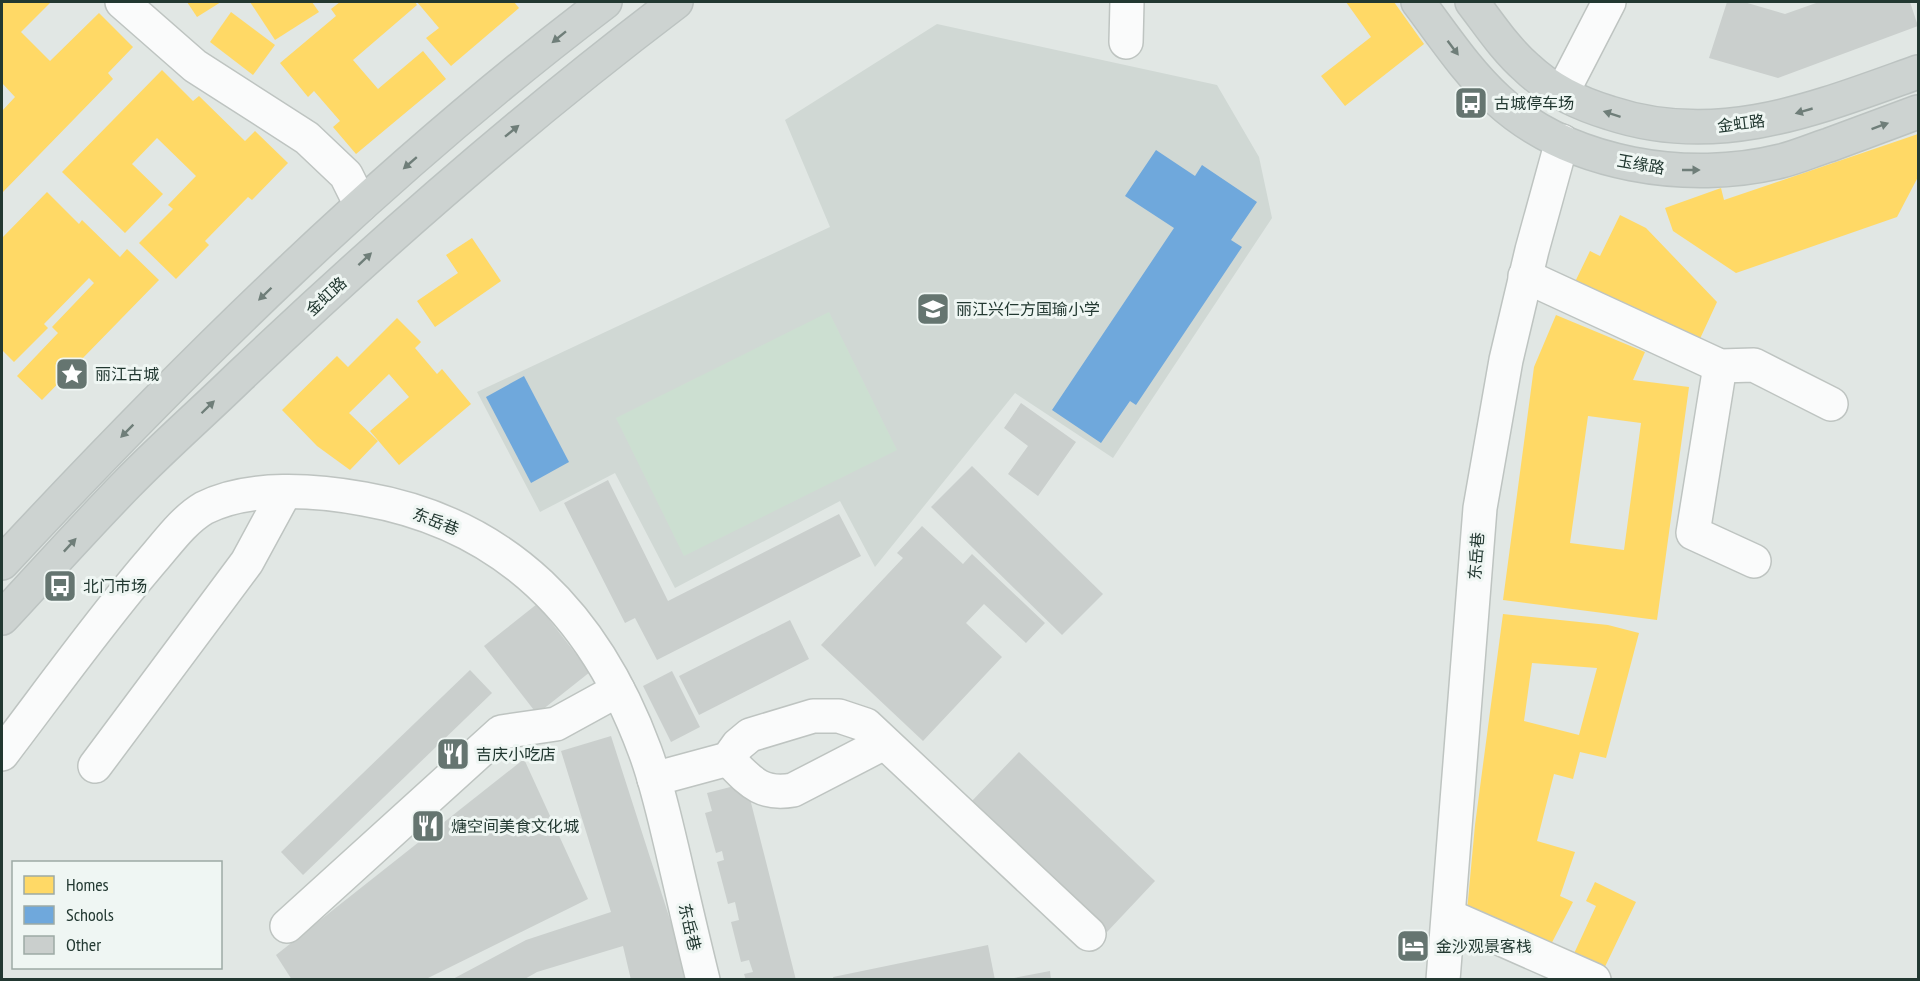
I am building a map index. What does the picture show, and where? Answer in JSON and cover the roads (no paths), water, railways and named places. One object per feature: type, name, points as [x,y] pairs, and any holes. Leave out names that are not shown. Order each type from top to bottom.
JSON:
[{"type":"main road","points":[[2,563],[100,457],[265,294],[361,205],[475,107],[605,2]]},
{"type":"main road","name":"金虹路","points":[[2,618],[128,483],[406,222],[511,132],[676,2]]},
{"type":"main road","name":"玉缘路","points":[[1418,2],[1478,81],[1499,102],[1549,136],[1615,160],[1683,171],[1750,167],[1783,161],[1918,112]]},
{"type":"main road","name":"金虹路","points":[[1472,2],[1510,52],[1527,69],[1562,93],[1626,119],[1676,126],[1715,128],[1775,119],[1827,105],[1918,72]]},
{"type":"street","points":[[122,2],[195,66],[307,138],[346,175],[361,205]]},
{"type":"street","points":[[1126,42],[1127,2]]},
{"type":"street","points":[[1562,93],[1609,2]]},
{"type":"street","name":"东岳巷","points":[[1443,980],[1480,508],[1506,360],[1525,276],[1562,141]]},
{"type":"street","points":[[1525,276],[1720,366],[1754,365],[1830,404]]},
{"type":"street","points":[[1720,366],[1693,533],[1754,561]]},
{"type":"street","points":[[95,766],[247,562],[285,492]]},
{"type":"street","name":"东岳巷","points":[[2,754],[133,584],[189,520],[204,509],[232,498],[285,492],[312,492],[342,495],[411,510],[448,524],[501,551],[533,575],[561,604],[591,645],[618,690],[645,751],[654,779],[703,980]]},
{"type":"street","points":[[287,926],[501,732],[556,724],[618,690]]},
{"type":"street","points":[[654,779],[728,759],[738,745],[750,735],[813,716],[838,716],[853,719],[866,725],[1089,934]]},
{"type":"street","points":[[728,759],[759,788],[781,792],[793,790],[884,742]]},
{"type":"street","points":[[1449,916],[1594,980]]},
{"type":"place","name":"古城停车场","points":[[1471,103]]},
{"type":"place","name":"丽江兴仁方国瑜小学","points":[[933,309]]},
{"type":"place","name":"丽江古城","points":[[72,374]]},
{"type":"place","name":"北门市场","points":[[60,586]]},
{"type":"place","name":"吉庆小吃店","points":[[453,754]]},
{"type":"place","name":"煻空间美食文化城","points":[[428,826]]},
{"type":"place","name":"金沙观景客栈","points":[[1413,946]]}]
